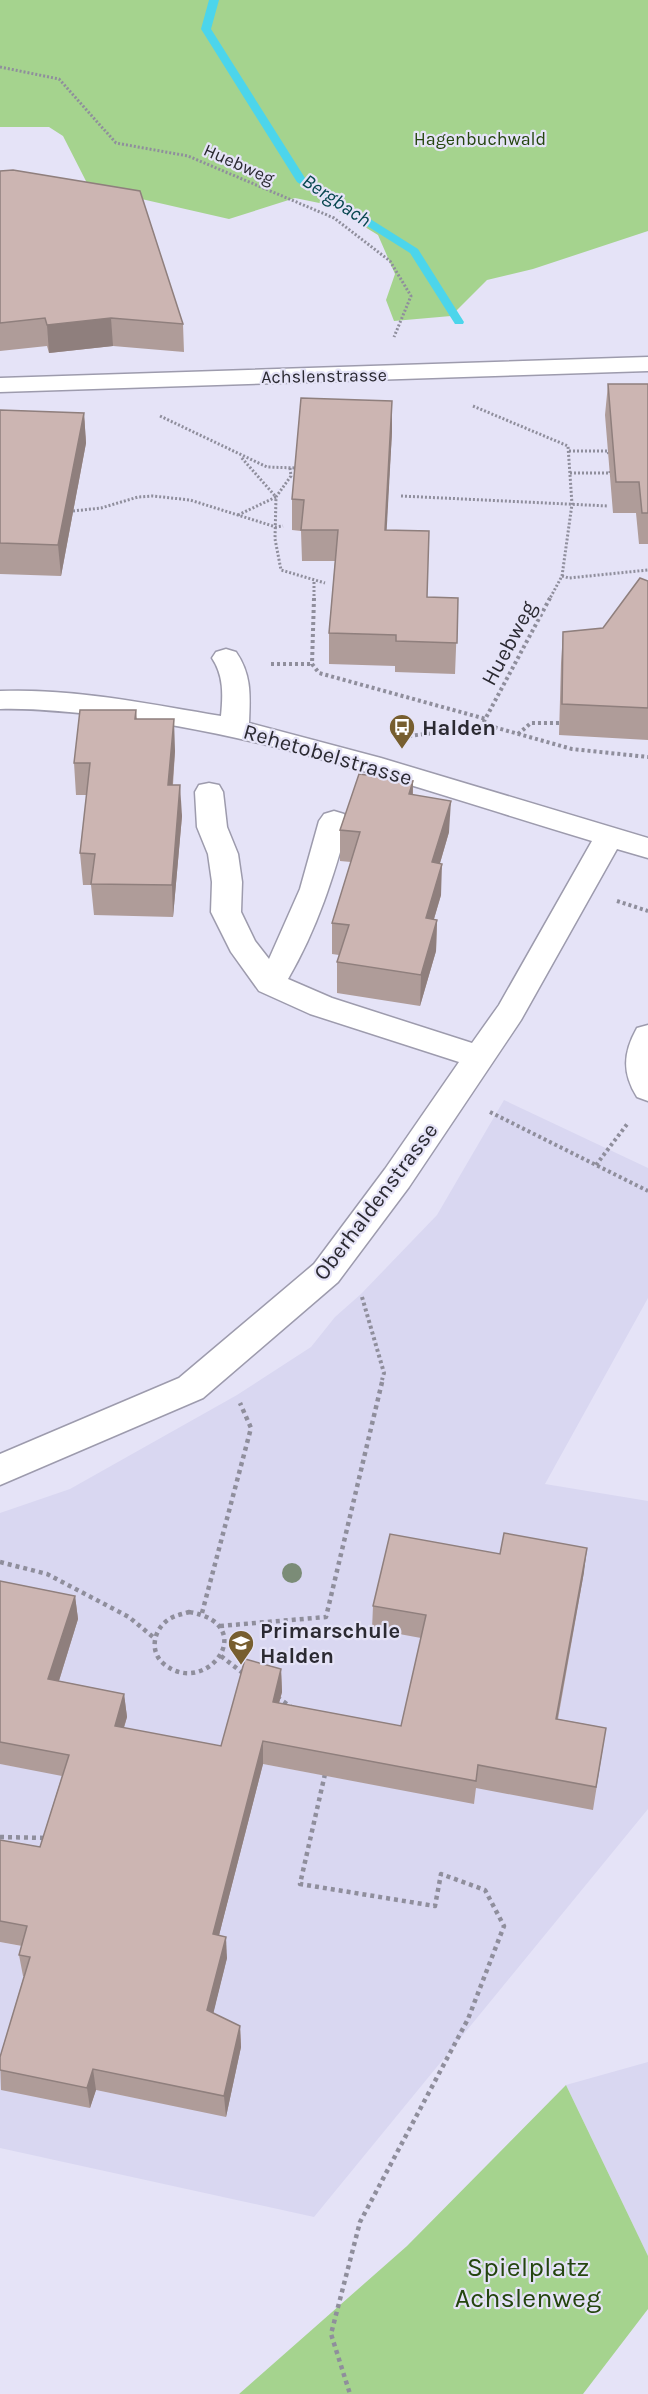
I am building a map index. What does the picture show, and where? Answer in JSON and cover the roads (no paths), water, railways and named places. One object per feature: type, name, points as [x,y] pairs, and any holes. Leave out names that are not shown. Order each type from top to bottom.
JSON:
[{"type":"street","name":"Achslenstrasse","points":[[0,386],[298,376],[401,375],[648,364]]},
{"type":"street","points":[[226,658],[232,664],[236,683],[234,728]]},
{"type":"street","name":"Rehetobelstrasse","points":[[0,700],[26,699],[133,710],[234,728],[371,765],[648,848]]},
{"type":"street","points":[[209,792],[212,826],[223,854],[227,882],[226,912],[242,945],[270,983],[321,1006],[479,1057]]},
{"type":"street","points":[[270,983],[291,947],[315,889],[334,821]]},
{"type":"street","name":"Oberhaldenstrasse","points":[[0,1470],[191,1388],[326,1273],[397,1178],[510,1012],[610,836]]},
{"type":"street","points":[[641,1102],[644,1083],[641,1055],[648,1036]]},
{"type":"waterway","name":"Bergbach","points":[[214,0],[206,29],[301,180],[414,251],[459,322]]},
{"type":"place","name":"Halden","points":[[402,750]]},
{"type":"place","name":"Primarschule Halden","points":[[241,1666]]},
{"type":"park label","name":"Hagenbuchwald","points":[[480,139]]},
{"type":"park label","name":"Spielplatz Achslenweg","points":[[528,2282]]}]
